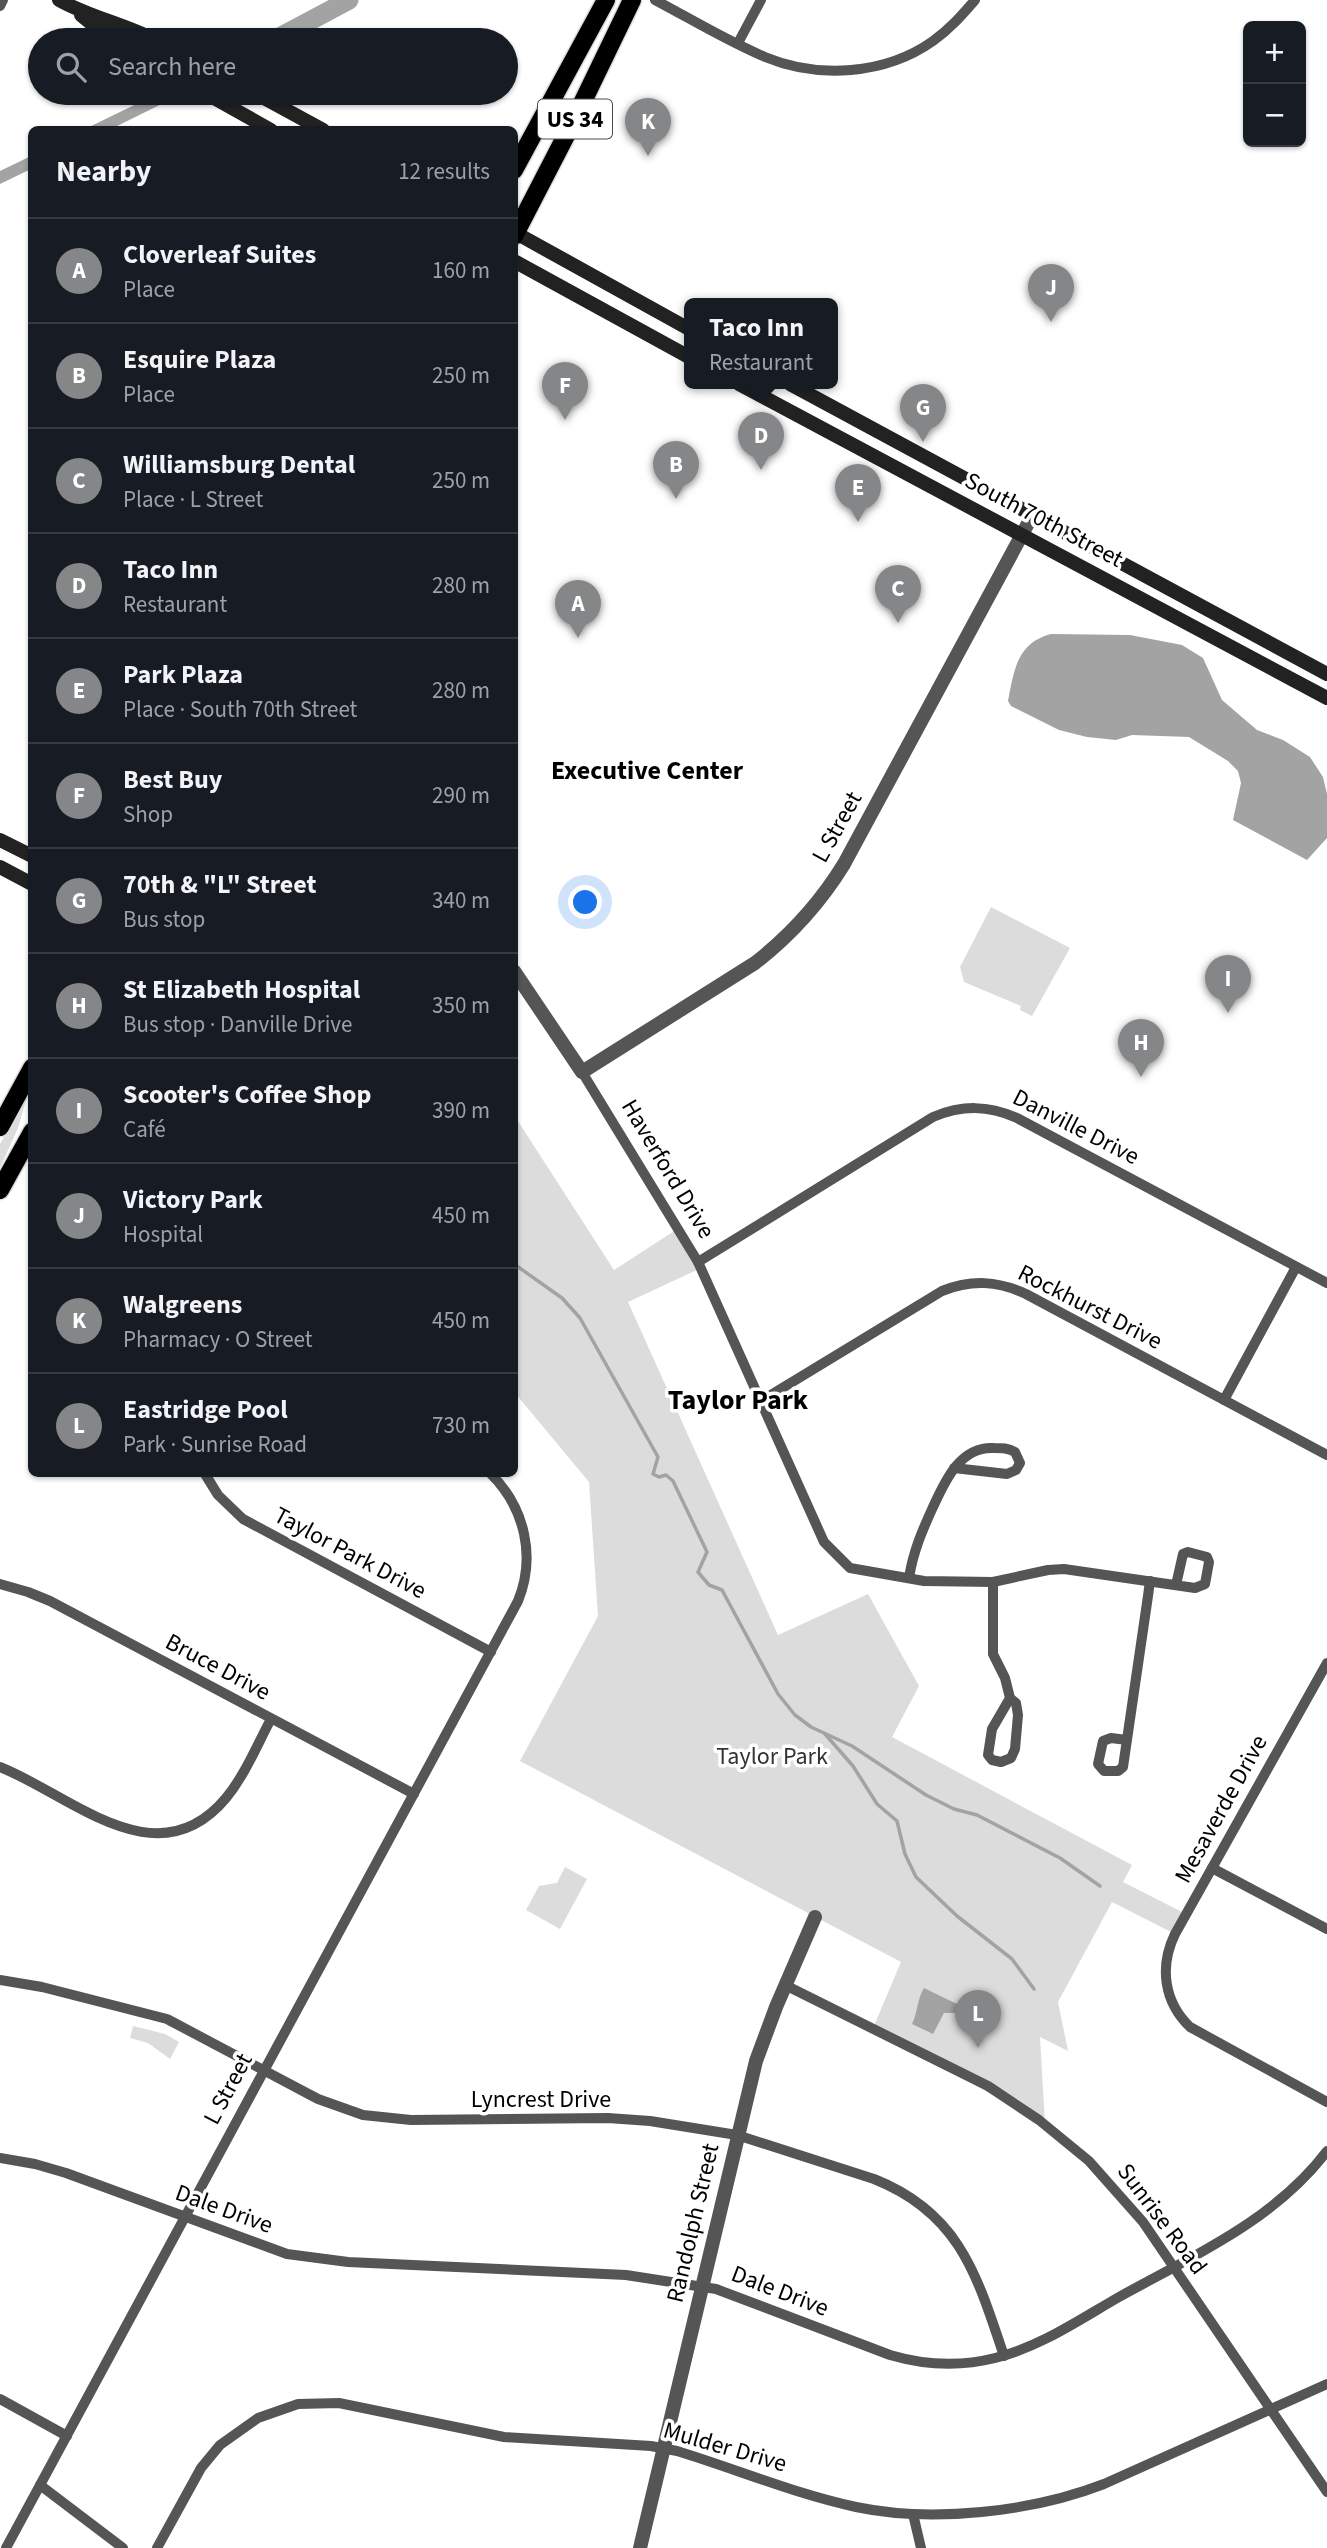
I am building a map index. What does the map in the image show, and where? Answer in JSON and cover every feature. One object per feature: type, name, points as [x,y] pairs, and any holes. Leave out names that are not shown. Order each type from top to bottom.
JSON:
[{"type":"main road","points":[[59,0],[75,9],[127,28]]},
{"type":"main road","name":"US 34","points":[[518,163],[606,0]]},
{"type":"main road","name":"US 34","points":[[518,228],[575,120],[632,0]]},
{"type":"main road","points":[[75,9],[97,28]]},
{"type":"main road","points":[[226,105],[264,126]]},
{"type":"main road","points":[[277,105],[316,126]]},
{"type":"main road","points":[[518,236],[684,326]]},
{"type":"main road","points":[[518,263],[684,354]]},
{"type":"main road","name":"South 70th Street","points":[[748,389],[1327,698]]},
{"type":"main road","name":"South 70th Street","points":[[799,389],[1327,674]]},
{"type":"main road","points":[[0,840],[28,854]]},
{"type":"main road","points":[[0,867],[28,882]]},
{"type":"main road","points":[[0,1127],[28,1075]]},
{"type":"main road","points":[[0,1190],[28,1139]]},
{"type":"street","points":[[0,6],[3,0]]},
{"type":"street","points":[[656,0],[766,57],[789,65],[837,71],[872,67],[900,59],[934,41],[950,28],[975,0]]},
{"type":"street","points":[[738,43],[761,0]]},
{"type":"street","name":"L Street","points":[[582,1072],[755,963],[813,909],[848,857],[1032,516]]},
{"type":"street","name":"Haverford Drive","points":[[518,977],[582,1072],[698,1262],[824,1542],[850,1567],[909,1578]]},
{"type":"street","name":"Danville Drive","points":[[698,1262],[933,1117],[948,1111],[976,1107],[997,1110],[1017,1118],[1327,1283]]},
{"type":"street","points":[[1224,1400],[1296,1267]]},
{"type":"street","name":"Rockhurst Drive","points":[[761,1401],[942,1291],[955,1286],[984,1282],[1027,1294],[1327,1455]]},
{"type":"street","points":[[954,1468],[1007,1474],[1016,1470],[1020,1463],[1019,1456],[1009,1449],[988,1448],[971,1453],[954,1468],[916,1544],[909,1578],[941,1583],[993,1582],[1064,1569],[1176,1585]]},
{"type":"street","name":"Taylor Park Drive","points":[[207,1477],[218,1495],[243,1519],[491,1652]]},
{"type":"street","name":"L Street","points":[[6,2548],[518,1601],[527,1562],[526,1542],[519,1515],[506,1491],[494,1477]]},
{"type":"street","points":[[1127,1740],[1150,1581]]},
{"type":"street","points":[[993,1582],[993,1654],[1008,1686],[1010,1698],[992,1729],[988,1755],[996,1761],[1011,1758],[1014,1749],[1018,1715],[1016,1703],[1010,1698]]},
{"type":"street","name":"Bruce Drive","points":[[0,1584],[50,1601],[414,1794]]},
{"type":"street","name":"Mesaverde Drive","points":[[1327,1663],[1171,1941],[1166,1956],[1166,1981],[1170,2000],[1177,2012],[1196,2032],[1327,2102]]},
{"type":"street","points":[[0,1767],[121,1828],[147,1833],[172,1831],[194,1824],[218,1807],[235,1784],[271,1719]]},
{"type":"street","points":[[1212,1868],[1327,1929]]},
{"type":"street","name":"Randolph Street","points":[[640,2548],[759,2052],[815,1917]]},
{"type":"street","name":"Lyncrest Drive","points":[[0,1980],[42,1987],[167,2019],[329,2104],[375,2118],[608,2118],[650,2121],[737,2135],[874,2179],[903,2193],[928,2211],[953,2238],[973,2268],[1004,2356]]},
{"type":"street","name":"Sunrise Road","points":[[785,1985],[969,2075],[1040,2120],[1089,2161],[1143,2222],[1327,2492]]},
{"type":"street","name":"Dale Drive","points":[[0,2158],[66,2173],[274,2250],[318,2259],[616,2274],[702,2287],[728,2292],[901,2358],[947,2364],[979,2362],[1034,2345],[1174,2267],[1243,2228],[1271,2208],[1306,2177],[1327,2151]]},
{"type":"street","name":"Mulder Drive","points":[[157,2548],[201,2468],[220,2445],[258,2418],[298,2404],[339,2403],[504,2437],[664,2449],[843,2504],[913,2514],[1008,2509],[1075,2494],[1104,2484],[1327,2384]]},
{"type":"street","points":[[0,2399],[67,2435]]},
{"type":"street","points":[[40,2485],[123,2548]]},
{"type":"street","points":[[913,2514],[922,2548]]},
{"type":"green space","points":[[991,907],[1070,948],[1032,1016],[1020,1010],[1021,1006],[964,982],[960,967]]},
{"type":"green space","points":[[28,1093],[18,1128],[0,1168],[0,1144]]},
{"type":"green space","name":"Taylor Park","points":[[518,1121],[614,1270],[679,1228],[701,1268],[628,1302],[778,1635],[868,1594],[919,1686],[892,1737],[1132,1865],[1123,1882],[1186,1914],[1175,1934],[1112,1902],[1058,2002],[1068,2051],[1040,2037],[1045,2124],[873,2028],[901,1962],[520,1761],[598,1616],[589,1482],[518,1397]]},
{"type":"green space","points":[[565,1867],[587,1879],[560,1929],[526,1910],[539,1886],[557,1883]]},
{"type":"green space","points":[[133,2026],[165,2034],[179,2042],[170,2059],[148,2043],[130,2038]]},
{"type":"shaded area","points":[[134,105],[160,105],[117,126],[91,126]]},
{"type":"shaded area","points":[[28,157],[28,170],[0,184],[0,171]]},
{"type":"shaded area","points":[[1051,634],[1130,635],[1182,645],[1203,658],[1222,700],[1257,730],[1283,740],[1310,757],[1323,777],[1327,794],[1327,838],[1307,860],[1233,820],[1241,783],[1238,771],[1228,761],[1189,737],[1132,735],[1116,740],[1087,737],[1059,730],[1011,706],[1008,701],[1019,659],[1031,644]]},
{"type":"shaded area","points":[[924,1988],[957,2004],[956,2013],[944,2013],[933,2034],[912,2024]]},
{"type":"waterway","points":[[296,28],[349,0]]},
{"type":"waterway","points":[[518,1267],[562,1298],[580,1318],[658,1457],[653,1474],[659,1477],[666,1475],[673,1481],[707,1552],[698,1572],[709,1585],[722,1590],[778,1694],[795,1715],[811,1727],[852,1746],[926,1795],[954,1809],[977,1815],[1060,1858],[1100,1886]]},
{"type":"waterway","points":[[825,1734],[853,1766],[877,1804],[897,1821],[905,1854],[916,1877],[957,1916],[1012,1959],[1034,1989]]},
{"type":"place","name":"Walgreens","points":[[648,156]]},
{"type":"place","name":"Victory Park","points":[[1051,322]]},
{"type":"place","name":"Best Buy","points":[[565,420]]},
{"type":"place","name":"70th & \"L\" Street","points":[[923,442]]},
{"type":"place","name":"Taco Inn","points":[[761,470]]},
{"type":"place","name":"Esquire Plaza","points":[[676,499]]},
{"type":"place","name":"Park Plaza","points":[[858,522]]},
{"type":"place","name":"Williamsburg Dental","points":[[898,623]]},
{"type":"place","name":"Cloverleaf Suites","points":[[578,638]]},
{"type":"place","name":"Scooter's Coffee Shop","points":[[1228,1013]]},
{"type":"place","name":"St Elizabeth Hospital","points":[[1141,1077]]},
{"type":"place","name":"Eastridge Pool","points":[[978,2048]]},
{"type":"district","name":"Executive Center","points":[[647,770]]},
{"type":"district","name":"Taylor Park","points":[[738,1400]]}]
